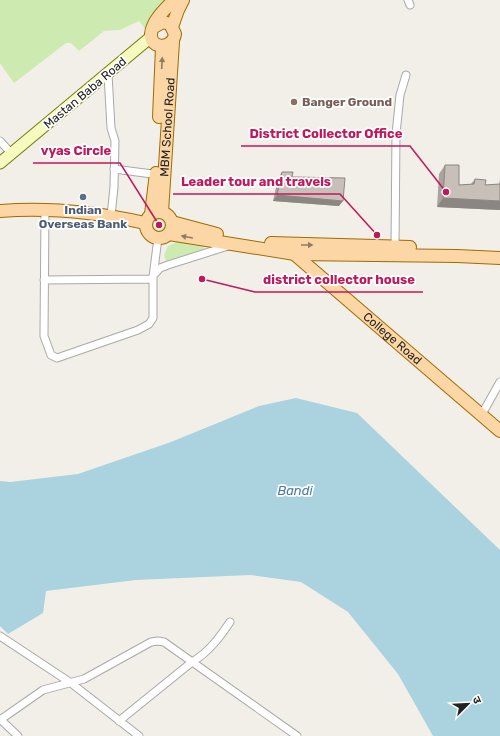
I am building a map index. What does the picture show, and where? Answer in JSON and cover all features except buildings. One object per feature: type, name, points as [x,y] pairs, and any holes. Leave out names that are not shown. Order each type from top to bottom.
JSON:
[{"type":"main road","points":[[153,32],[163,22],[172,27],[175,34],[168,44],[155,44],[153,32],[161,13],[174,0]]},
{"type":"main road","points":[[172,27],[183,0]]},
{"type":"main road","name":"MBM School Road","points":[[153,216],[160,175],[168,44]]},
{"type":"main road","points":[[0,211],[45,209],[68,210],[111,216],[168,216],[166,232]]},
{"type":"main road","points":[[153,216],[148,233],[166,232],[285,244],[500,250]]},
{"type":"main road","points":[[166,232],[234,245],[295,254],[427,255],[500,258]]},
{"type":"main road","name":"College Road","points":[[285,244],[500,431]]},
{"type":"street","name":"Mastan Baba Road","points":[[0,163],[108,74],[153,32]]},
{"type":"street","points":[[108,74],[110,128],[115,141],[111,216]]},
{"type":"street","points":[[395,246],[396,134],[400,95],[406,76]]},
{"type":"street","points":[[0,141],[12,154]]},
{"type":"street","points":[[114,169],[160,175]]},
{"type":"street","points":[[45,209],[44,336],[51,355],[57,358],[138,330],[148,324],[153,318],[154,312],[152,278],[166,232]]},
{"type":"street","points":[[152,278],[160,268],[234,245]]},
{"type":"street","points":[[44,280],[152,278]]},
{"type":"street","points":[[482,414],[500,382]]},
{"type":"street","points":[[120,721],[208,650],[230,622]]},
{"type":"street","points":[[0,636],[71,683],[139,736]]},
{"type":"street","points":[[18,736],[0,720],[43,690],[71,683],[110,666],[154,641],[164,642],[297,736]]},
{"type":"green space","points":[[0,0],[175,0],[146,30],[139,21],[120,30],[104,31],[79,51],[71,43],[66,43],[14,83],[0,63]]},
{"type":"green space","points":[[160,217],[167,222],[168,225],[163,232],[160,233],[153,228],[152,225],[157,218]]},
{"type":"green space","points":[[177,242],[203,243],[204,249],[166,261],[164,255],[168,246]]},
{"type":"water","name":"Bandi","points":[[296,398],[357,413],[500,550],[500,736],[433,736],[398,674],[348,612],[301,582],[250,575],[136,580],[46,591],[43,613],[8,634],[0,626],[0,481],[10,482],[78,474],[171,442],[259,406]]},
{"type":"place","name":"Banger Ground","points":[[294,102]]},
{"type":"place","name":"District Collector Office","points":[[446,192]]},
{"type":"place","name":"Indian Overseas Bank","points":[[83,197]]},
{"type":"place","name":"vyas Circle","points":[[159,225]]},
{"type":"place","name":"Leader tour and travels","points":[[377,235]]},
{"type":"place","name":"district collector house","points":[[202,279]]}]
